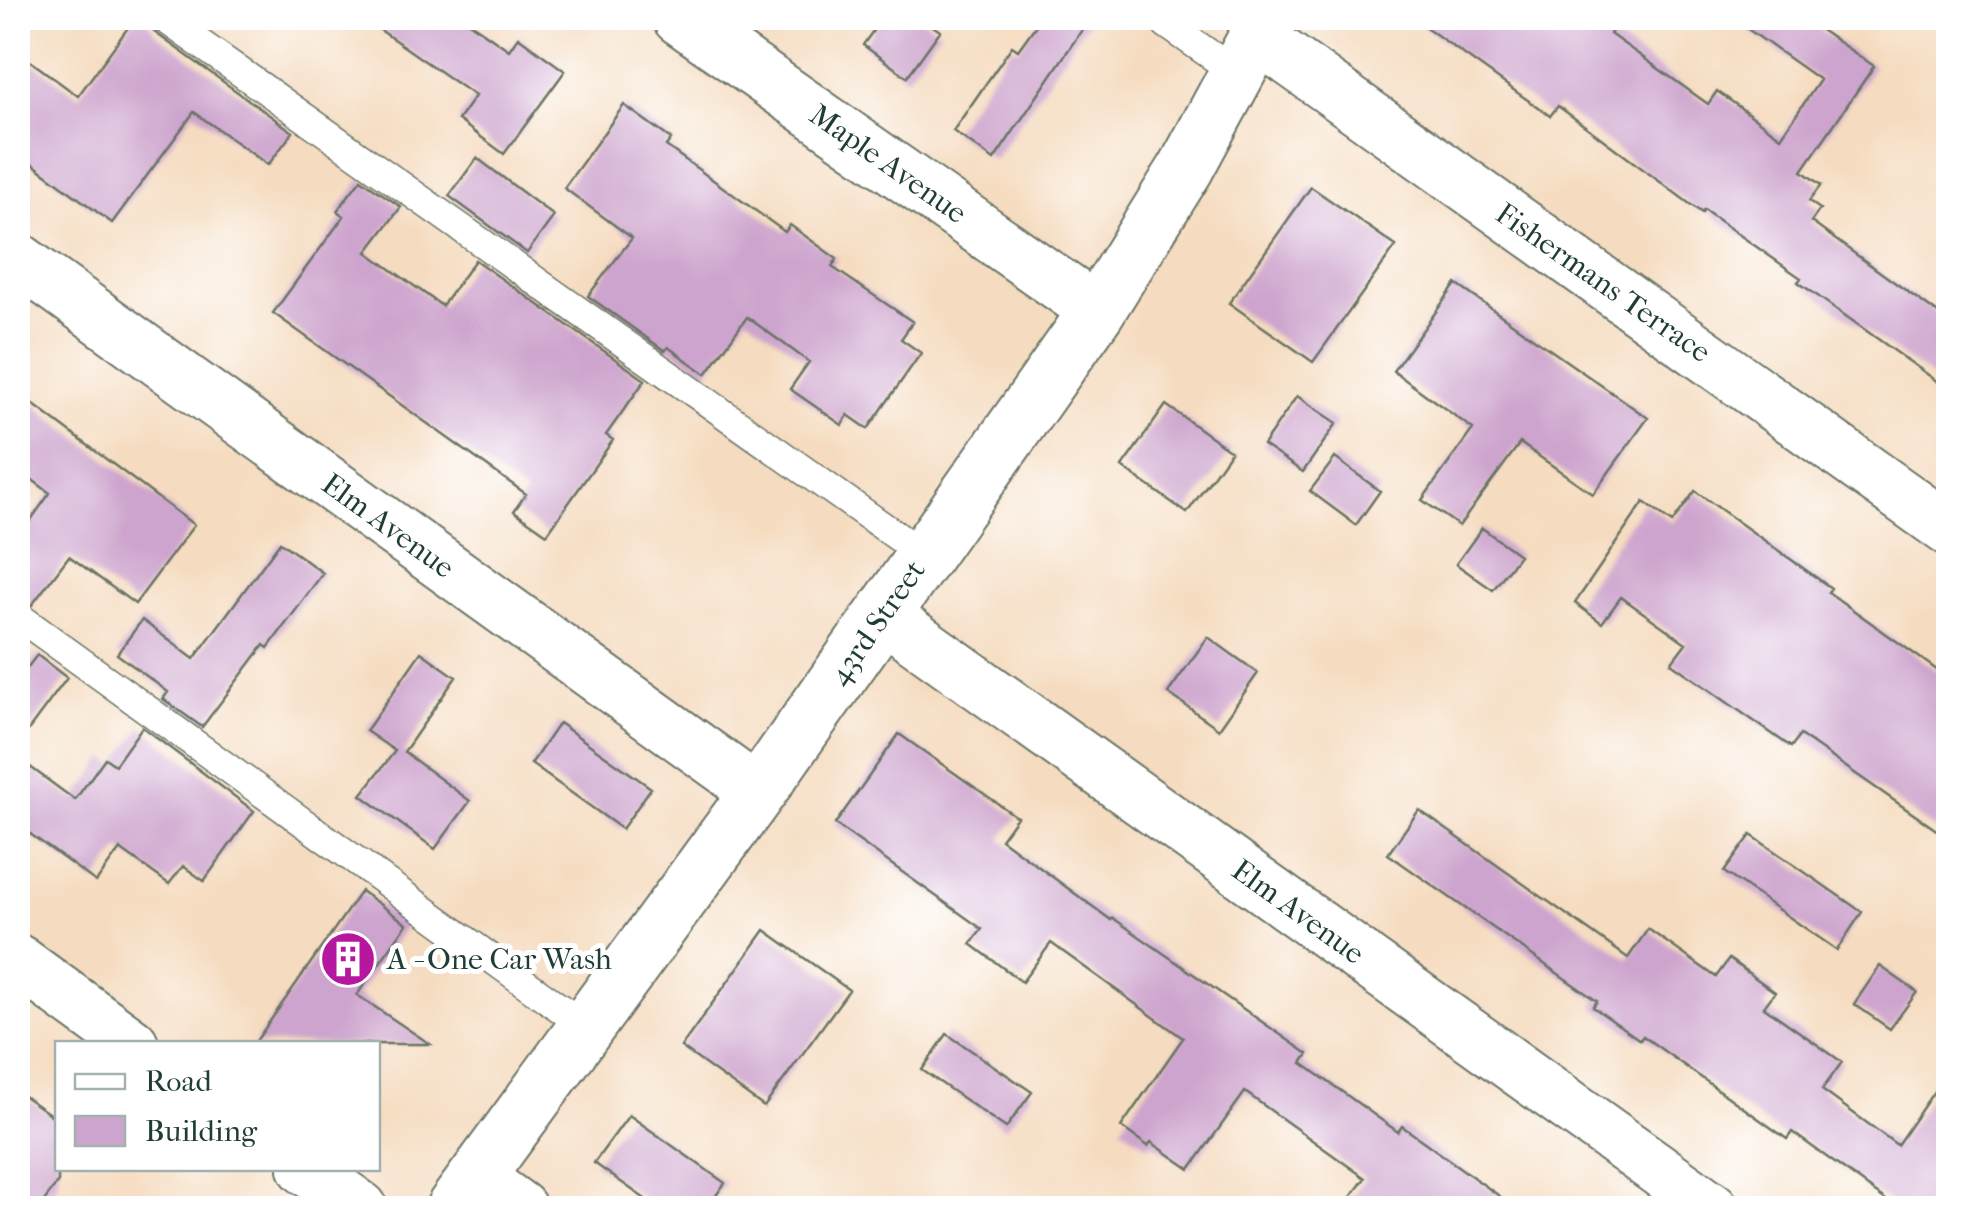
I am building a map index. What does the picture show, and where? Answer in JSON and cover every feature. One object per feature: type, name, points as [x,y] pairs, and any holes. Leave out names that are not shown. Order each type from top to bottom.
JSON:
[{"type":"main road","name":"43rd Street","points":[[465,1193],[758,792],[1097,310],[1186,168],[1255,43]]},
{"type":"street","name":"Maple Avenue","points":[[679,18],[1097,310]]},
{"type":"street","name":"Fishermans Terrace","points":[[1255,43],[1948,529]]},
{"type":"street","name":"Elm Avenue","points":[[18,259],[758,792]]},
{"type":"street","name":"Elm Avenue","points":[[882,615],[1712,1208]]},
{"type":"street","points":[[18,961],[128,1041]]},
{"type":"street","points":[[310,1171],[361,1208]]},
{"type":"street","points":[[465,1193],[520,1208]]},
{"type":"lane","points":[[164,18],[924,556]]},
{"type":"lane","points":[[1158,18],[1255,43]]},
{"type":"lane","points":[[18,616],[586,1027]]},
{"type":"building","points":[[135,18],[147,18],[154,32],[293,132],[268,165],[194,112],[112,223],[18,153],[18,52],[78,96]]},
{"type":"building","points":[[363,18],[463,18],[509,50],[518,37],[565,71],[504,154],[458,120],[475,96]]},
{"type":"building","points":[[882,18],[921,18],[940,31],[907,77],[863,45]]},
{"type":"building","points":[[1041,18],[1090,18],[994,160],[953,131],[1012,46],[1018,50]]},
{"type":"building","points":[[1413,18],[1622,18],[1610,34],[1708,104],[1717,91],[1781,137],[1820,80],[1732,18],[1803,18],[1874,66],[1802,171],[1821,185],[1809,201],[1820,209],[1811,222],[1948,321],[1948,389],[1798,282],[1801,278],[1704,210],[1702,213],[1558,106],[1550,116]]},
{"type":"building","points":[[624,105],[671,139],[666,146],[785,232],[790,225],[837,259],[832,267],[913,322],[901,339],[921,353],[868,429],[848,415],[842,425],[790,389],[809,362],[747,317],[706,374],[668,347],[665,351],[588,296],[632,238],[564,188]]},
{"type":"building","points":[[477,158],[554,216],[527,253],[449,196]]},
{"type":"building","points":[[361,179],[401,207],[367,252],[442,306],[475,260],[645,380],[606,435],[613,440],[547,534],[514,511],[526,494],[273,313],[344,216],[337,211]]},
{"type":"building","points":[[1311,187],[1396,246],[1313,362],[1229,303]]},
{"type":"building","points":[[1456,284],[1648,418],[1593,494],[1520,443],[1459,526],[1422,500],[1473,429],[1393,371]]},
{"type":"building","points":[[18,393],[194,525],[135,604],[69,556],[32,605],[18,599],[18,538],[50,493],[18,469]]},
{"type":"building","points":[[1297,396],[1337,423],[1303,472],[1263,445]]},
{"type":"building","points":[[1166,405],[1231,451],[1187,513],[1122,467]]},
{"type":"building","points":[[1335,458],[1380,491],[1356,525],[1310,491]]},
{"type":"building","points":[[1695,491],[1948,678],[1948,838],[1800,735],[1791,747],[1671,663],[1686,643],[1621,597],[1602,623],[1575,603],[1644,502],[1672,523]]},
{"type":"building","points":[[1482,528],[1519,555],[1493,590],[1456,564]]},
{"type":"building","points":[[280,542],[323,573],[268,648],[264,645],[202,727],[163,699],[168,692],[117,654],[142,620],[194,659]]},
{"type":"building","points":[[1208,637],[1258,673],[1219,729],[1168,693]]},
{"type":"building","points":[[421,652],[456,677],[404,752],[470,801],[435,849],[361,795],[395,751],[366,731]]},
{"type":"building","points":[[37,655],[67,678],[18,744],[18,680]]},
{"type":"building","points":[[559,723],[651,788],[622,829],[531,764]]},
{"type":"building","points":[[142,727],[254,811],[204,881],[183,866],[169,884],[120,849],[96,882],[18,825],[18,758],[75,800],[105,758],[115,765]]},
{"type":"building","points":[[899,734],[1017,817],[1001,839],[1111,920],[1308,1054],[1302,1063],[1398,1132],[1402,1126],[1516,1208],[1343,1208],[1365,1178],[1245,1092],[1190,1169],[1121,1127],[1183,1038],[1051,943],[1022,982],[971,944],[982,929],[835,824]]},
{"type":"building","points":[[1419,810],[1628,958],[1648,929],[1716,977],[1729,959],[1775,992],[1764,1007],[1842,1062],[1822,1090],[1897,1145],[1948,1071],[1948,1208],[1897,1208],[1792,1132],[1787,1139],[1643,1036],[1640,1040],[1593,1007],[1597,1001],[1388,854]]},
{"type":"building","points":[[1751,835],[1862,912],[1837,950],[1724,872]]},
{"type":"building","name":"A - One Car Wash","points":[[361,891],[407,924],[357,995],[430,1044],[256,1041]]},
{"type":"building","points":[[765,930],[849,990],[764,1107],[681,1047]]},
{"type":"building","points":[[1880,966],[1917,992],[1890,1029],[1854,1004]]},
{"type":"building","points":[[947,1034],[1032,1092],[1006,1128],[922,1070]]},
{"type":"building","points":[[18,1092],[55,1118],[58,1182],[39,1208],[18,1208]]},
{"type":"building","points":[[629,1115],[725,1183],[707,1208],[658,1208],[594,1163]]},
{"type":"place","name":"A - One Car Wash","points":[[348,959]]}]
